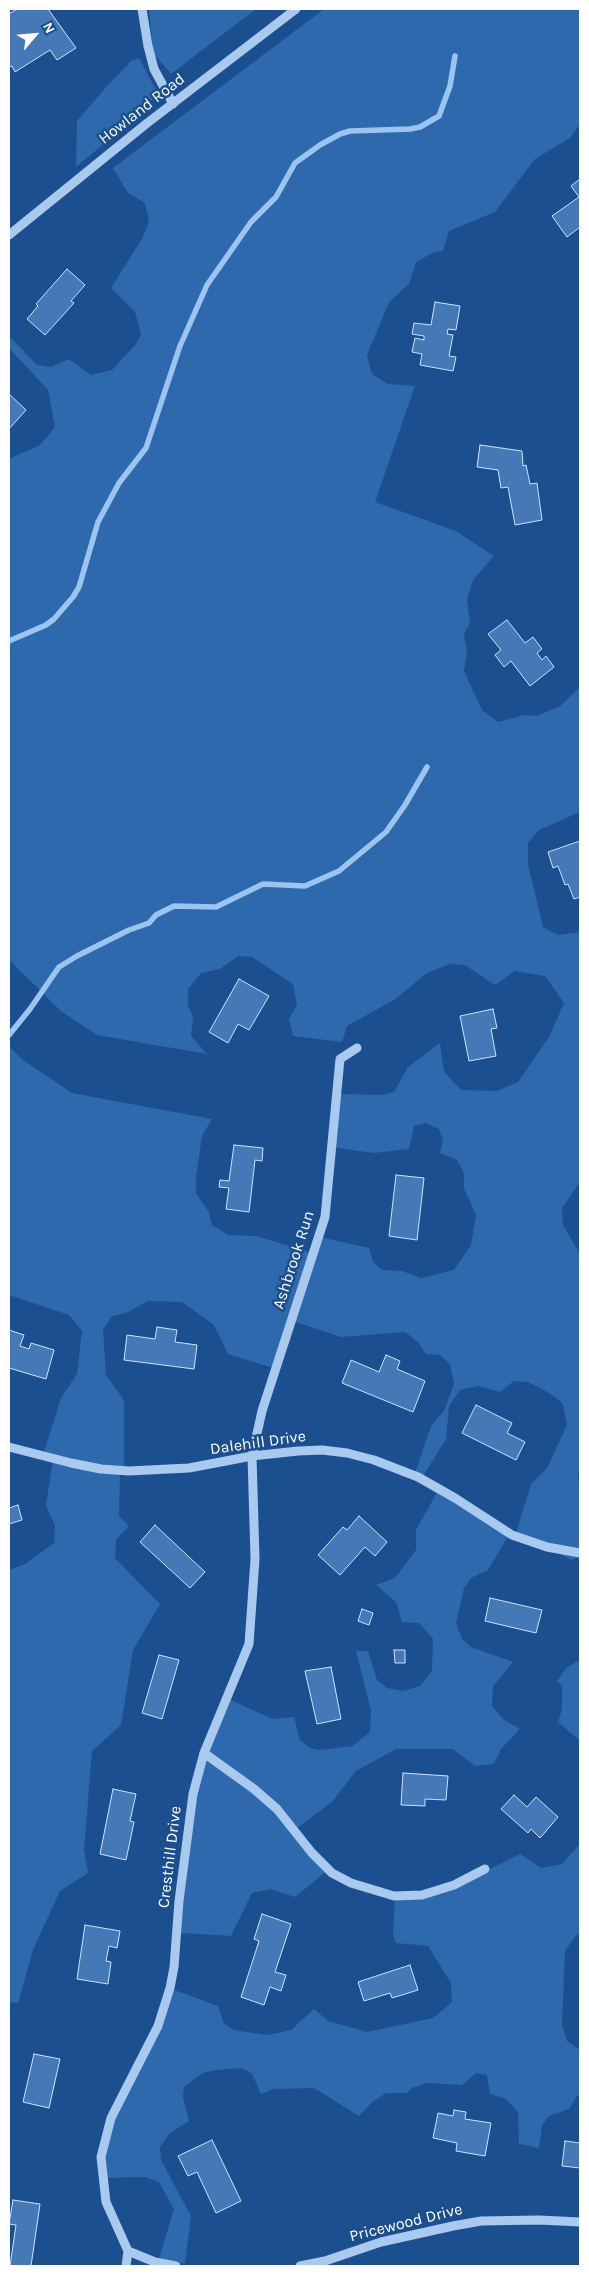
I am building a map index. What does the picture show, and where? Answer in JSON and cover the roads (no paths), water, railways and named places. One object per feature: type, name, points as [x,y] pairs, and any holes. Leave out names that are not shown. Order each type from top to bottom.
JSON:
[{"type":"street","points":[[142,9],[154,69],[173,104]]},
{"type":"street","name":"Howland Road","points":[[9,235],[296,9]]},
{"type":"street","name":"Ashbrook Run","points":[[252,1456],[262,1411],[325,1217],[340,1059],[357,1048]]},
{"type":"street","name":"Dalehill Drive","points":[[9,1446],[71,1463],[101,1469],[129,1471],[189,1468],[252,1456],[298,1451],[322,1450],[347,1454],[374,1460],[418,1477],[455,1498],[512,1536],[547,1548],[580,1553]]},
{"type":"street","name":"Cresthill Drive","points":[[128,2251],[106,2202],[101,2157],[111,2118],[158,2026],[170,1988],[174,1967],[178,1901],[190,1814],[204,1752],[249,1644],[255,1559],[252,1456]]},
{"type":"street","points":[[204,1752],[254,1789],[277,1809],[312,1853],[332,1873],[351,1884],[394,1896],[422,1895],[454,1885],[485,1869]]},
{"type":"street","name":"Pricewood Drive","points":[[300,2266],[325,2261],[381,2242],[481,2221],[539,2220],[580,2222]]},
{"type":"street","points":[[126,2266],[128,2251],[155,2262],[176,2266]]},
{"type":"waterway","points":[[9,641],[46,625],[54,619],[79,587],[98,522],[119,483],[146,448],[180,346],[207,285],[251,222],[276,197],[295,163],[320,145],[340,134],[350,131],[410,129],[420,127],[439,116],[450,86],[455,56]]},
{"type":"waterway","points":[[9,1035],[30,1009],[59,967],[129,930],[149,923],[156,915],[174,906],[216,907],[263,884],[305,886],[339,871],[386,832],[405,805],[427,767]]}]
